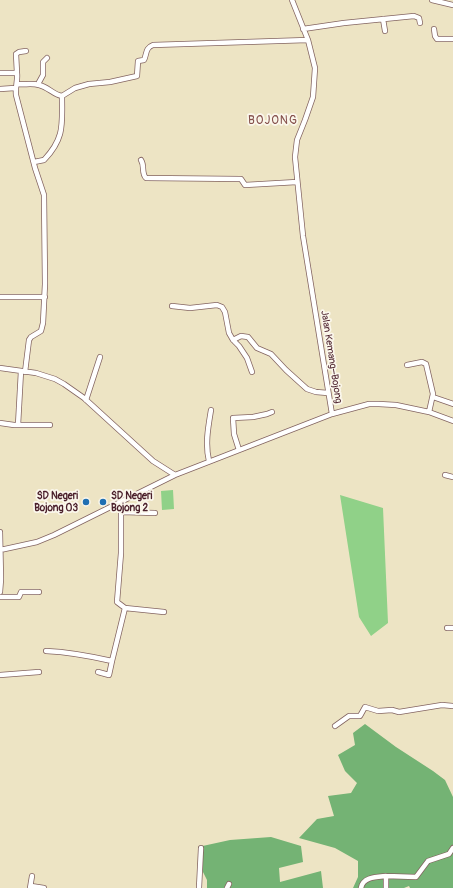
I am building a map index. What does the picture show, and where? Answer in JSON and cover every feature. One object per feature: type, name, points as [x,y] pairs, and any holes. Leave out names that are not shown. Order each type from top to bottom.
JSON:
[{"type":"street","name":"Jalan Kemang–Bojong","points":[[0,550],[37,542],[70,528],[175,475],[332,414],[303,236],[295,168],[295,148],[310,106],[314,83],[314,64],[308,40],[292,0]]},
{"type":"street","points":[[432,0],[453,5]]},
{"type":"street","points":[[303,29],[344,23],[416,16],[419,18],[420,23]]},
{"type":"street","points":[[383,19],[385,31]]},
{"type":"street","points":[[434,29],[435,36],[437,38],[453,39]]},
{"type":"street","points":[[62,96],[72,90],[89,84],[110,82],[137,76],[138,61],[144,60],[146,50],[148,47],[153,45],[308,40]]},
{"type":"street","points":[[18,425],[23,371],[30,338],[41,331],[43,327],[44,297],[44,198],[16,86],[16,54],[26,51]]},
{"type":"street","points":[[38,84],[43,75],[43,62],[47,58]]},
{"type":"street","points":[[0,73],[17,73]]},
{"type":"street","points":[[0,89],[38,84],[62,96]]},
{"type":"street","points":[[34,162],[44,160],[53,149],[61,133],[62,96]]},
{"type":"street","points":[[141,160],[143,163],[143,175],[146,178],[241,178],[245,185],[297,182]]},
{"type":"street","points":[[0,297],[44,297]]},
{"type":"street","points":[[172,306],[190,308],[217,305],[222,307],[225,312],[229,332],[233,340],[247,358],[252,372]]},
{"type":"street","points":[[233,340],[241,336],[248,337],[257,348],[271,354],[286,370],[307,388],[316,392],[328,393]]},
{"type":"street","points":[[86,400],[100,357]]},
{"type":"street","points":[[407,365],[425,363],[432,387],[433,397],[429,412]]},
{"type":"street","points":[[0,368],[23,371],[55,379],[72,389],[153,461],[175,475]]},
{"type":"street","points":[[433,397],[453,404]]},
{"type":"street","points":[[332,414],[369,404],[379,404],[396,405],[429,412],[453,421]]},
{"type":"street","points":[[209,461],[206,442],[211,410]]},
{"type":"street","points":[[240,450],[234,434],[233,418],[253,417],[272,412]]},
{"type":"street","points":[[0,423],[18,425],[50,425]]},
{"type":"street","points":[[445,476],[453,477]]},
{"type":"street","points":[[119,503],[121,512],[122,553],[116,602],[125,608],[164,612]]},
{"type":"street","points":[[121,512],[154,513]]},
{"type":"street","points":[[0,532],[0,592]]},
{"type":"street","points":[[0,597],[19,597],[21,592],[39,592]]},
{"type":"street","points":[[98,672],[109,675],[125,608]]},
{"type":"street","points":[[447,628],[453,628]]},
{"type":"street","points":[[46,651],[64,652],[112,661]]},
{"type":"street","points":[[0,675],[38,672]]},
{"type":"street","points":[[335,726],[348,716],[360,716],[365,707],[378,711],[392,710],[399,712],[434,706],[453,706]]},
{"type":"street","points":[[198,888],[201,848]]},
{"type":"street","points":[[361,888],[362,882],[366,879],[386,876],[416,877],[428,861],[449,854],[453,848]]},
{"type":"street","points":[[32,876],[31,887],[44,888]]},
{"type":"street","points":[[386,876],[386,888]]},
{"type":"green space","points":[[173,490],[174,509],[162,510],[161,491]]},
{"type":"green space","points":[[340,495],[383,508],[388,623],[371,636],[359,617]]},
{"type":"green space","points":[[365,724],[445,780],[453,797],[453,888],[410,888],[409,886],[404,888],[353,888],[358,877],[358,861],[335,848],[299,838],[317,819],[334,816],[328,796],[351,793],[357,783],[345,771],[338,755],[355,745],[353,733]]},
{"type":"green space","points":[[271,837],[301,846],[303,862],[279,868],[280,882],[321,871],[323,888],[207,888],[207,880],[199,864],[198,847],[230,840]]},
{"type":"place","name":"SD Negeri Bojong 03","points":[[86,502]]},
{"type":"place","name":"SD Negeri Bojong 2","points":[[103,502]]},
{"type":"district","name":"BOJONG","points":[[273,121]]}]
